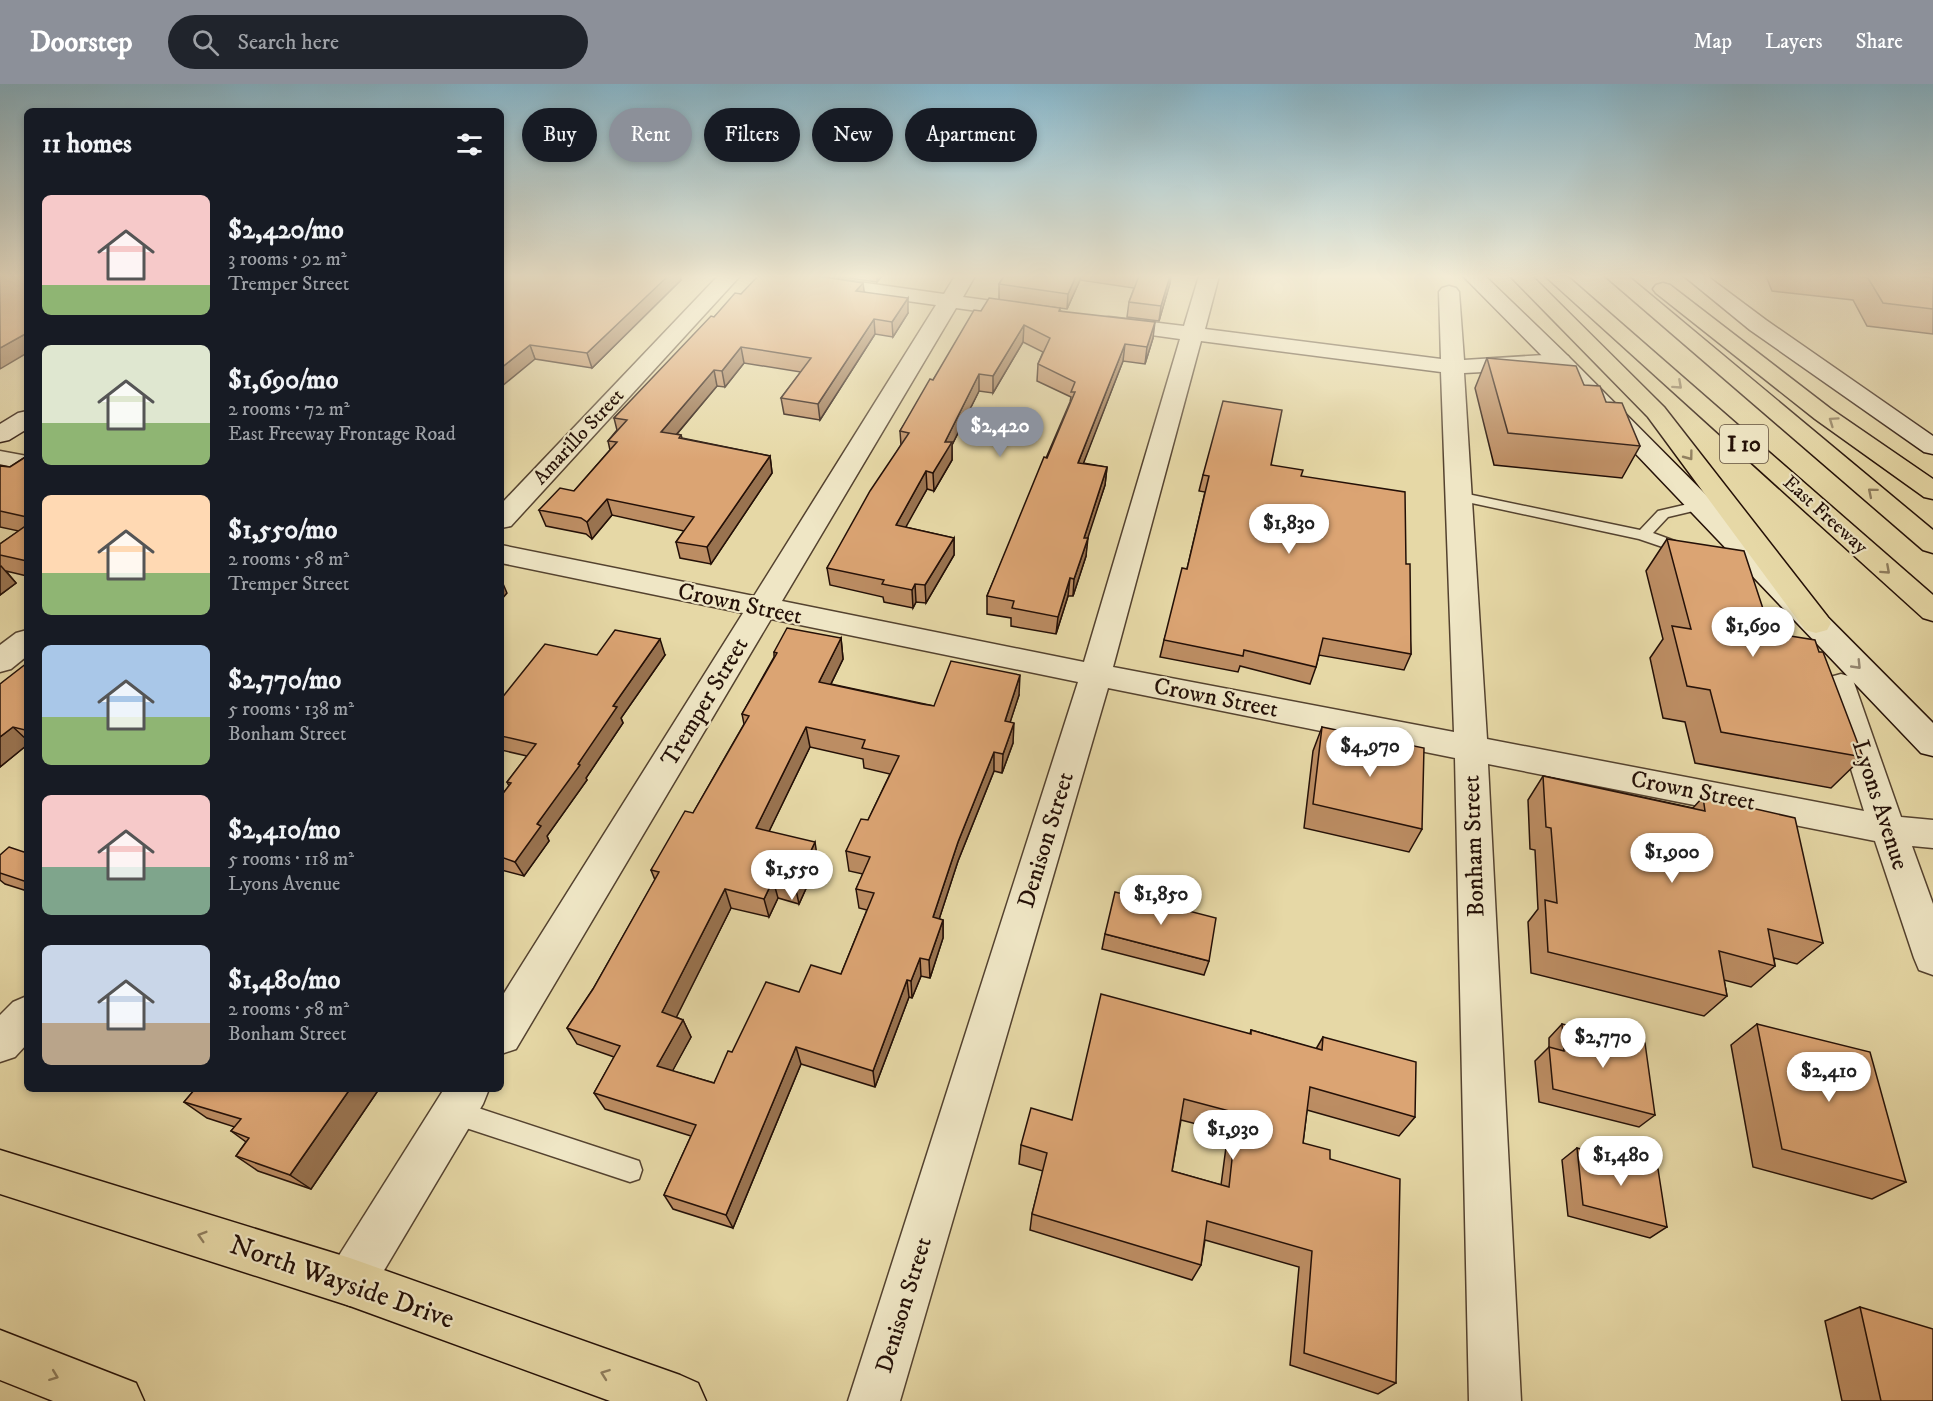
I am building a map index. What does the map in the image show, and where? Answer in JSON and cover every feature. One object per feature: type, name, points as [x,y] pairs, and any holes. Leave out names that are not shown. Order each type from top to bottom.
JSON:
[{"type":"main road","points":[[1581,337],[1656,412],[1816,623]]},
{"type":"main road","name":"East Freeway","points":[[1624,337],[1933,611]]},
{"type":"main road","name":"East Freeway","points":[[1688,337],[1933,544]]},
{"type":"main road","points":[[1725,337],[1823,414],[1933,491]]},
{"type":"main road","name":"North Wayside Drive","points":[[0,1172],[350,1282],[680,1401]]},
{"type":"main road","points":[[0,1355],[118,1401]]},
{"type":"street","name":"Amarillo Street","points":[[504,517],[672,337]]},
{"type":"street","name":"Tremper Street","points":[[504,1030],[928,337]]},
{"type":"street","name":"Denison Street","points":[[874,1401],[1096,675],[1191,337]]},
{"type":"street","points":[[1212,337],[1452,367],[1560,361]]},
{"type":"street","name":"Bonham Street","points":[[1455,337],[1452,367],[1471,748],[1496,1401]]},
{"type":"street","points":[[1530,337],[1560,361],[1701,505],[1747,564],[1816,623],[1933,744]]},
{"type":"street","points":[[1776,337],[1933,447]]},
{"type":"street","points":[[0,435],[24,420]]},
{"type":"street","points":[[0,459],[24,463]]},
{"type":"street","name":"Crown Street","points":[[504,556],[762,609],[1889,830],[1933,834]]},
{"type":"street","points":[[0,661],[24,642]]},
{"type":"street","name":"Lyons Avenue","points":[[1841,685],[1933,958]]},
{"type":"street","points":[[350,1282],[461,1101]]},
{"type":"lane","points":[[1458,496],[1643,535],[1702,556]]},
{"type":"lane","points":[[1643,535],[1663,514],[1701,505]]},
{"type":"lane","points":[[461,1101],[630,1170]]},
{"type":"building","points":[[0,337],[19,337],[0,348]]},
{"type":"building","points":[[504,337],[603,337],[587,353],[530,345],[504,366]]},
{"type":"building","points":[[691,337],[862,337],[818,404],[781,398],[811,358],[741,347],[722,371],[714,370],[661,432],[681,435],[679,438],[770,456],[707,547],[676,542],[694,517],[607,499],[587,522],[581,518],[539,510],[560,488],[574,491],[617,442],[608,441],[627,420],[614,418]]},
{"type":"building","points":[[958,337],[1016,337],[993,376],[979,374],[945,442],[952,442],[933,473],[926,471],[896,525],[954,538],[925,585],[915,584],[912,590],[882,584],[884,580],[827,568],[870,491],[909,433],[900,431],[930,379],[933,380]]},
{"type":"building","points":[[1150,337],[1147,347],[1125,344],[1078,463],[1107,467],[1084,538],[1088,538],[1074,579],[1070,578],[1058,617],[1012,608],[1014,601],[987,596],[1044,457],[1047,458],[1075,392],[1071,392],[1075,382],[1038,364],[1050,338]]},
{"type":"building","points":[[1487,358],[1576,366],[1584,385],[1600,386],[1606,402],[1622,403],[1640,446],[1508,433]]},
{"type":"building","points":[[1223,401],[1282,410],[1271,465],[1303,470],[1301,476],[1405,492],[1406,564],[1410,564],[1411,654],[1323,638],[1316,667],[1244,650],[1243,656],[1164,640],[1182,568],[1187,569],[1209,476],[1203,475]]},
{"type":"building","points":[[24,458],[24,516],[0,511],[0,466],[10,467]]},
{"type":"building","points":[[24,527],[24,560],[0,555],[0,544]]},
{"type":"building","points":[[1667,539],[1744,551],[1771,633],[1815,640],[1819,652],[1823,652],[1863,757],[1721,732],[1710,690],[1687,686],[1672,626],[1691,629]]},
{"type":"building","points":[[787,628],[841,638],[819,682],[934,706],[951,661],[1020,675],[1005,721],[1014,723],[1003,754],[994,752],[958,842],[933,917],[943,920],[929,960],[920,958],[911,981],[907,980],[873,1071],[796,1047],[726,1215],[664,1195],[696,1125],[594,1093],[620,1046],[567,1028],[593,989],[659,872],[651,870],[685,811],[693,813],[749,716],[742,714],[777,653],[774,652]],"holes":[[[806,727],[865,740],[862,748],[899,756],[868,820],[861,819],[846,851],[870,857],[856,889],[874,893],[841,974],[811,965],[799,992],[766,982],[732,1052],[728,1051],[714,1083],[657,1066],[683,1020],[662,1012],[725,889],[764,899],[773,880],[795,885],[815,842],[756,828]]]},
{"type":"building","points":[[615,630],[660,639],[613,706],[617,707],[578,764],[580,765],[537,824],[541,826],[515,862],[504,858],[504,792],[511,783],[507,782],[536,744],[504,737],[504,695],[545,644],[597,655]]},
{"type":"building","points":[[24,665],[24,730],[13,727],[0,737],[0,684]]},
{"type":"building","points":[[1322,727],[1424,748],[1422,829],[1313,804]]},
{"type":"building","points":[[1543,776],[1705,811],[1703,797],[1795,818],[1823,943],[1768,929],[1775,966],[1719,951],[1727,996],[1548,952],[1545,900],[1557,903],[1551,828],[1546,827]]},
{"type":"building","points":[[9,847],[24,852],[24,881],[0,873],[0,855]]},
{"type":"building","points":[[1115,892],[1216,918],[1209,961],[1105,934]]},
{"type":"building","points":[[1101,994],[1251,1034],[1251,1030],[1322,1050],[1323,1037],[1416,1062],[1415,1117],[1310,1087],[1303,1143],[1330,1150],[1330,1159],[1400,1179],[1396,1383],[1304,1353],[1312,1251],[1207,1221],[1201,1265],[1032,1214],[1047,1153],[1021,1145],[1031,1108],[1072,1120]],"holes":[[[1184,1099],[1237,1113],[1229,1187],[1172,1171]]]},
{"type":"building","points":[[1562,1024],[1645,1043],[1655,1115],[1553,1089],[1549,1047],[1564,1051]]},
{"type":"building","points":[[1757,1024],[1870,1052],[1906,1182],[1782,1149]]},
{"type":"building","points":[[192,1092],[348,1092],[290,1175],[236,1156],[249,1138],[231,1131],[241,1119],[184,1102]]},
{"type":"building","points":[[1577,1148],[1658,1169],[1667,1227],[1583,1205]]},
{"type":"building","points":[[1860,1307],[1933,1329],[1933,1401],[1881,1401]]}]
